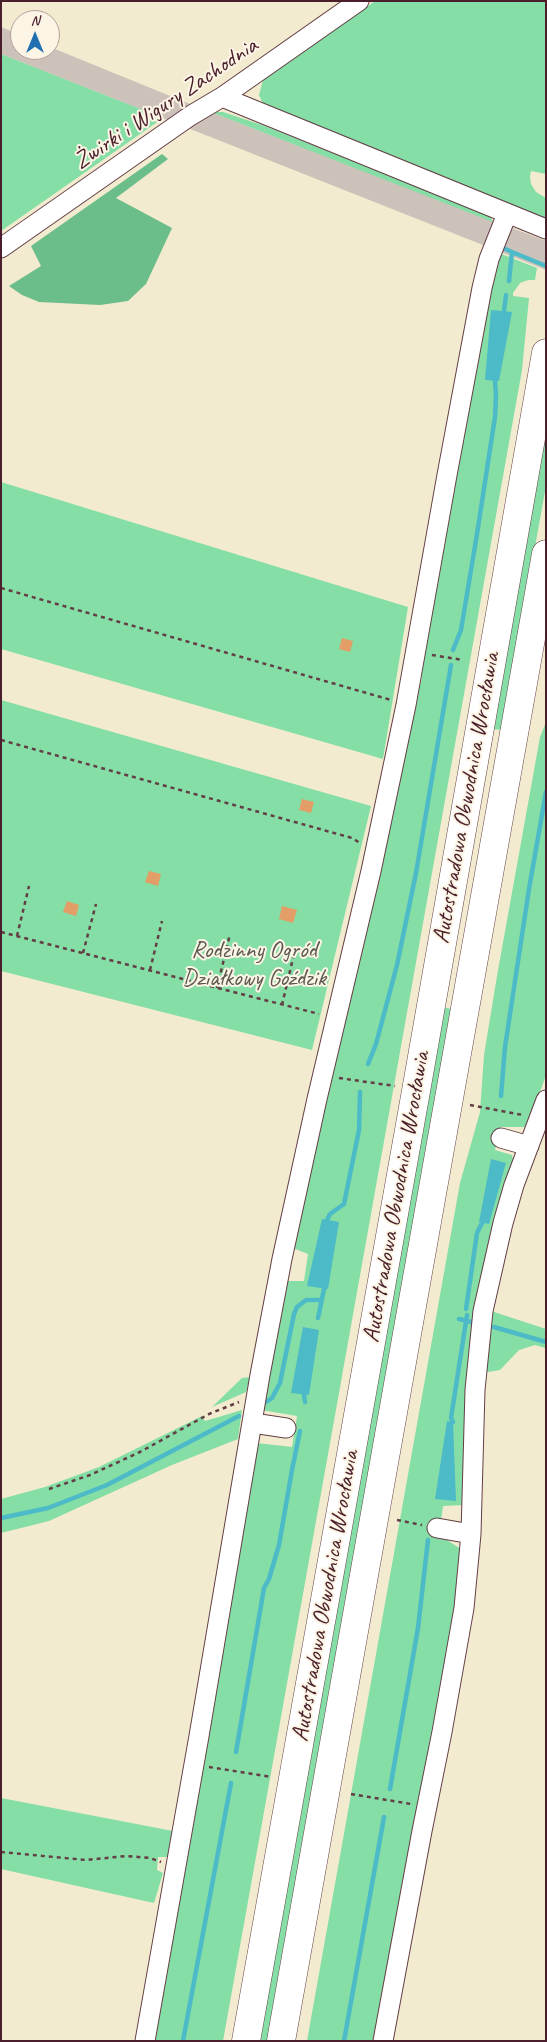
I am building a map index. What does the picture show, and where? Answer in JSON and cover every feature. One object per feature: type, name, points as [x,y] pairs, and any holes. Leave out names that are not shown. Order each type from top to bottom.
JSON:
[{"type":"highway","name":"Autostradowa Obwodnica Wrocławia","points":[[246,2041],[546,353]]},
{"type":"highway","name":"Autostradowa Obwodnica Wrocławia","points":[[281,2041],[546,554]]},
{"type":"street","name":"Żwirki i Wigury Zachodnia","points":[[1,248],[359,1]]},
{"type":"street","points":[[222,97],[546,230]]},
{"type":"street","points":[[145,2041],[282,1259],[317,1099],[371,871],[406,705],[446,474],[482,288],[489,259],[507,214]]},
{"type":"street","points":[[383,2041],[464,1608],[471,1534],[475,1390],[483,1311],[507,1208],[546,1100]]},
{"type":"street","points":[[501,1138],[529,1146]]},
{"type":"street","points":[[253,1423],[286,1428]]},
{"type":"street","points":[[437,1528],[471,1534]]},
{"type":"path","points":[[1,588],[393,700]]},
{"type":"path","points":[[448,657],[462,660]]},
{"type":"path","points":[[1,740],[352,838],[362,844]]},
{"type":"path","points":[[17,936],[29,886]]},
{"type":"path","points":[[83,953],[96,904]]},
{"type":"path","points":[[150,970],[162,921]]},
{"type":"path","points":[[1,932],[321,1014]]},
{"type":"path","points":[[217,988],[230,934]]},
{"type":"path","points":[[282,1005],[294,954]]},
{"type":"path","points":[[351,1080],[397,1087]]},
{"type":"path","points":[[470,1105],[505,1111]]},
{"type":"path","points":[[50,1489],[90,1475],[132,1456],[209,1414],[244,1400],[256,1400]]},
{"type":"path","points":[[397,1520],[437,1528]]},
{"type":"path","points":[[226,1769],[272,1777]]},
{"type":"path","points":[[351,1794],[427,1807]]},
{"type":"path","points":[[1,1852],[86,1860],[126,1856],[150,1858],[176,1868]]},
{"type":"shaded area","points":[[1,27],[10,31],[10,58],[1,54]]},
{"type":"shaded area","points":[[60,51],[185,102],[546,241],[546,270],[16,60],[60,60]]},
{"type":"green space","points":[[375,1],[546,1],[546,174],[531,171],[530,177],[531,184],[536,192],[546,198],[546,220],[263,104],[259,95],[263,80]]},
{"type":"green space","points":[[1,54],[10,58],[10,60],[16,60],[163,118],[1,231]]},
{"type":"green space","points":[[211,112],[223,112],[265,126],[490,216],[493,222]]},
{"type":"green space","points":[[162,154],[168,159],[116,198],[172,228],[146,284],[128,301],[100,305],[39,302],[22,295],[9,286],[41,266],[31,246]]},
{"type":"green space","points":[[499,253],[537,268],[535,280],[520,283],[513,293],[513,296],[529,298],[522,370],[223,2041],[152,2041],[257,1443],[292,1447],[297,1416],[261,1410],[283,1281],[304,1281],[308,1254],[293,1248],[410,707],[421,682],[428,622],[485,312]]},
{"type":"green space","points":[[546,425],[546,486],[502,730],[492,729]]},
{"type":"green space","points":[[1,482],[408,607],[383,759],[1,649]]},
{"type":"green space","name":"Rodzinny Ogród Działkowy Goździk","points":[[1,700],[371,806],[312,1050],[1,971]]},
{"type":"green space","points":[[546,722],[546,1075],[528,1127],[500,1127],[495,1150],[512,1155],[514,1165],[499,1216],[465,1505],[443,1506],[439,1535],[464,1551],[458,1608],[379,2041],[307,2041],[460,1183],[480,1112],[484,1055],[497,976],[540,737]]},
{"type":"green space","points":[[442,1007],[452,1009],[268,2041],[258,2041]]},
{"type":"green space","points":[[491,1311],[546,1329],[546,1348],[535,1345],[519,1350],[500,1370],[482,1373]]},
{"type":"green space","points":[[250,1377],[246,1392],[212,1407],[242,1378]]},
{"type":"green space","points":[[242,1410],[238,1439],[172,1465],[49,1521],[1,1533],[1,1499],[45,1487],[99,1467],[202,1416],[205,1421]]},
{"type":"green space","points":[[1,1798],[173,1831],[169,1857],[158,1857],[157,1870],[163,1873],[154,1903],[1,1869]]},
{"type":"water","points":[[491,310],[512,312],[499,381],[485,380]]},
{"type":"water","points":[[491,1159],[506,1163],[489,1224],[479,1222]]},
{"type":"water","points":[[322,1219],[339,1222],[328,1289],[307,1286]]},
{"type":"water","points":[[303,1327],[319,1330],[309,1395],[291,1393]]},
{"type":"water","points":[[447,1421],[453,1422],[456,1501],[435,1499]]},
{"type":"building","points":[[342,638],[353,641],[350,652],[339,649]]},
{"type":"building","points":[[302,799],[314,802],[311,813],[299,810]]},
{"type":"building","points":[[149,871],[161,874],[158,886],[145,882]]},
{"type":"building","points":[[67,901],[79,905],[76,916],[63,912]]},
{"type":"building","points":[[282,906],[297,910],[293,923],[279,919]]},
{"type":"waterway","points":[[503,248],[512,252],[509,281]]},
{"type":"waterway","points":[[512,252],[546,266]]},
{"type":"waterway","points":[[504,311],[506,295]]},
{"type":"waterway","points":[[453,650],[461,630],[477,534],[495,417],[495,381]]},
{"type":"waterway","points":[[368,1064],[376,1044],[397,965],[416,873],[451,665]]},
{"type":"waterway","points":[[501,1096],[505,1047],[546,792]]},
{"type":"waterway","points":[[327,1220],[330,1214],[344,1204],[359,1130],[360,1092]]},
{"type":"waterway","points":[[466,1309],[477,1233],[482,1223]]},
{"type":"waterway","points":[[318,1318],[324,1289]]},
{"type":"waterway","points":[[266,1402],[272,1398],[280,1383],[297,1307],[306,1300],[322,1300]]},
{"type":"waterway","points":[[453,1422],[451,1418],[467,1315]]},
{"type":"waterway","points":[[459,1319],[472,1322]]},
{"type":"waterway","points":[[494,1327],[546,1342]]},
{"type":"waterway","points":[[304,1394],[305,1402]]},
{"type":"waterway","points":[[1,1518],[48,1508],[107,1485],[239,1416]]},
{"type":"waterway","points":[[236,1752],[264,1588],[269,1579],[279,1545],[300,1431]]},
{"type":"waterway","points":[[390,1789],[418,1628],[428,1540]]},
{"type":"waterway","points":[[183,2041],[231,1783]]},
{"type":"waterway","points":[[344,2041],[384,1817]]}]
